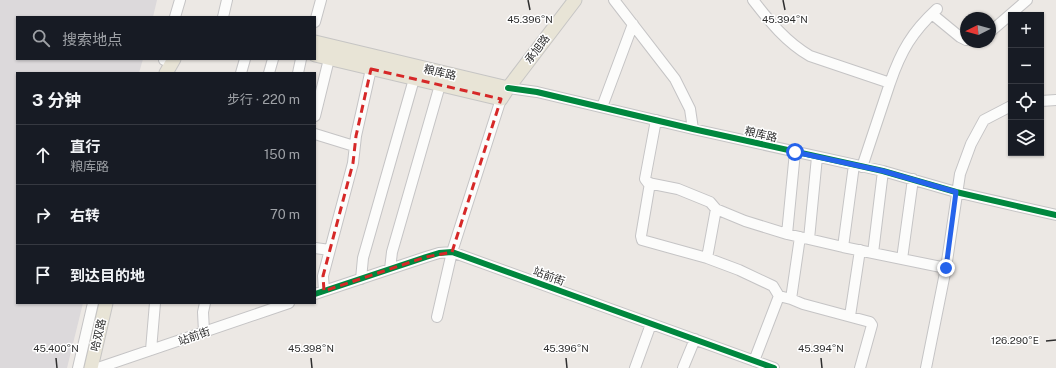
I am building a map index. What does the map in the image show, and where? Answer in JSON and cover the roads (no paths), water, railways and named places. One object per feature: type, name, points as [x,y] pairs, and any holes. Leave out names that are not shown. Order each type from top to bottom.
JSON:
[{"type":"main road","name":"承旭路","points":[[504,94],[574,0]]},
{"type":"main road","name":"粮库路","points":[[316,42],[504,94]]},
{"type":"main road","name":"粮库路","points":[[316,55],[440,85],[504,94]]},
{"type":"main road","points":[[161,72],[166,62]]},
{"type":"main road","name":"哈双路","points":[[90,368],[106,304]]},
{"type":"street","points":[[175,16],[180,0]]},
{"type":"street","points":[[223,16],[227,0]]},
{"type":"street","points":[[316,18],[321,0]]},
{"type":"street","points":[[614,0],[676,79],[690,109],[693,129]]},
{"type":"street","points":[[754,0],[775,28],[785,39],[798,49],[810,56],[890,83]]},
{"type":"street","points":[[996,27],[1027,0]]},
{"type":"street","points":[[843,247],[858,166],[897,62],[920,25],[935,11],[960,37]]},
{"type":"street","points":[[602,107],[633,24]]},
{"type":"street","points":[[316,112],[328,59]]},
{"type":"street","points":[[242,72],[244,60]]},
{"type":"street","points":[[270,72],[273,60]]},
{"type":"street","points":[[298,72],[301,60]]},
{"type":"street","points":[[319,293],[354,163],[354,146],[358,122],[371,69]]},
{"type":"street","points":[[361,279],[363,258],[414,79]]},
{"type":"street","points":[[390,269],[392,252],[440,85]]},
{"type":"street","name":"粮库路","points":[[504,94],[538,92],[693,129],[883,171],[956,192],[1056,215]]},
{"type":"street","points":[[437,317],[452,252],[504,94]]},
{"type":"street","points":[[1044,101],[1056,100]]},
{"type":"street","points":[[926,368],[946,268],[956,192],[960,174],[971,144],[984,120],[1008,108]]},
{"type":"street","points":[[656,120],[644,178],[650,183],[678,189],[710,202],[716,209],[745,221],[787,234],[946,268]]},
{"type":"street","points":[[316,134],[354,146]]},
{"type":"street","points":[[787,234],[795,152]]},
{"type":"street","points":[[791,299],[804,238],[817,157]]},
{"type":"street","points":[[873,253],[883,171]]},
{"type":"street","points":[[902,259],[913,179]]},
{"type":"street","points":[[650,183],[641,236],[642,240],[707,258],[739,270],[773,286],[779,296],[870,322],[872,325],[860,368]]},
{"type":"street","points":[[707,258],[716,209]]},
{"type":"street","points":[[316,248],[330,250]]},
{"type":"street","points":[[850,316],[860,250]]},
{"type":"street","name":"站前街","points":[[319,293],[439,253],[452,252],[774,368]]},
{"type":"street","points":[[754,361],[779,296]]},
{"type":"street","points":[[78,368],[93,304]]},
{"type":"street","points":[[151,350],[155,304]]},
{"type":"street","points":[[204,332],[205,304]]},
{"type":"street","name":"站前街","points":[[98,368],[284,304]]},
{"type":"street","points":[[635,368],[651,324]]},
{"type":"street","points":[[683,368],[695,339]]}]
